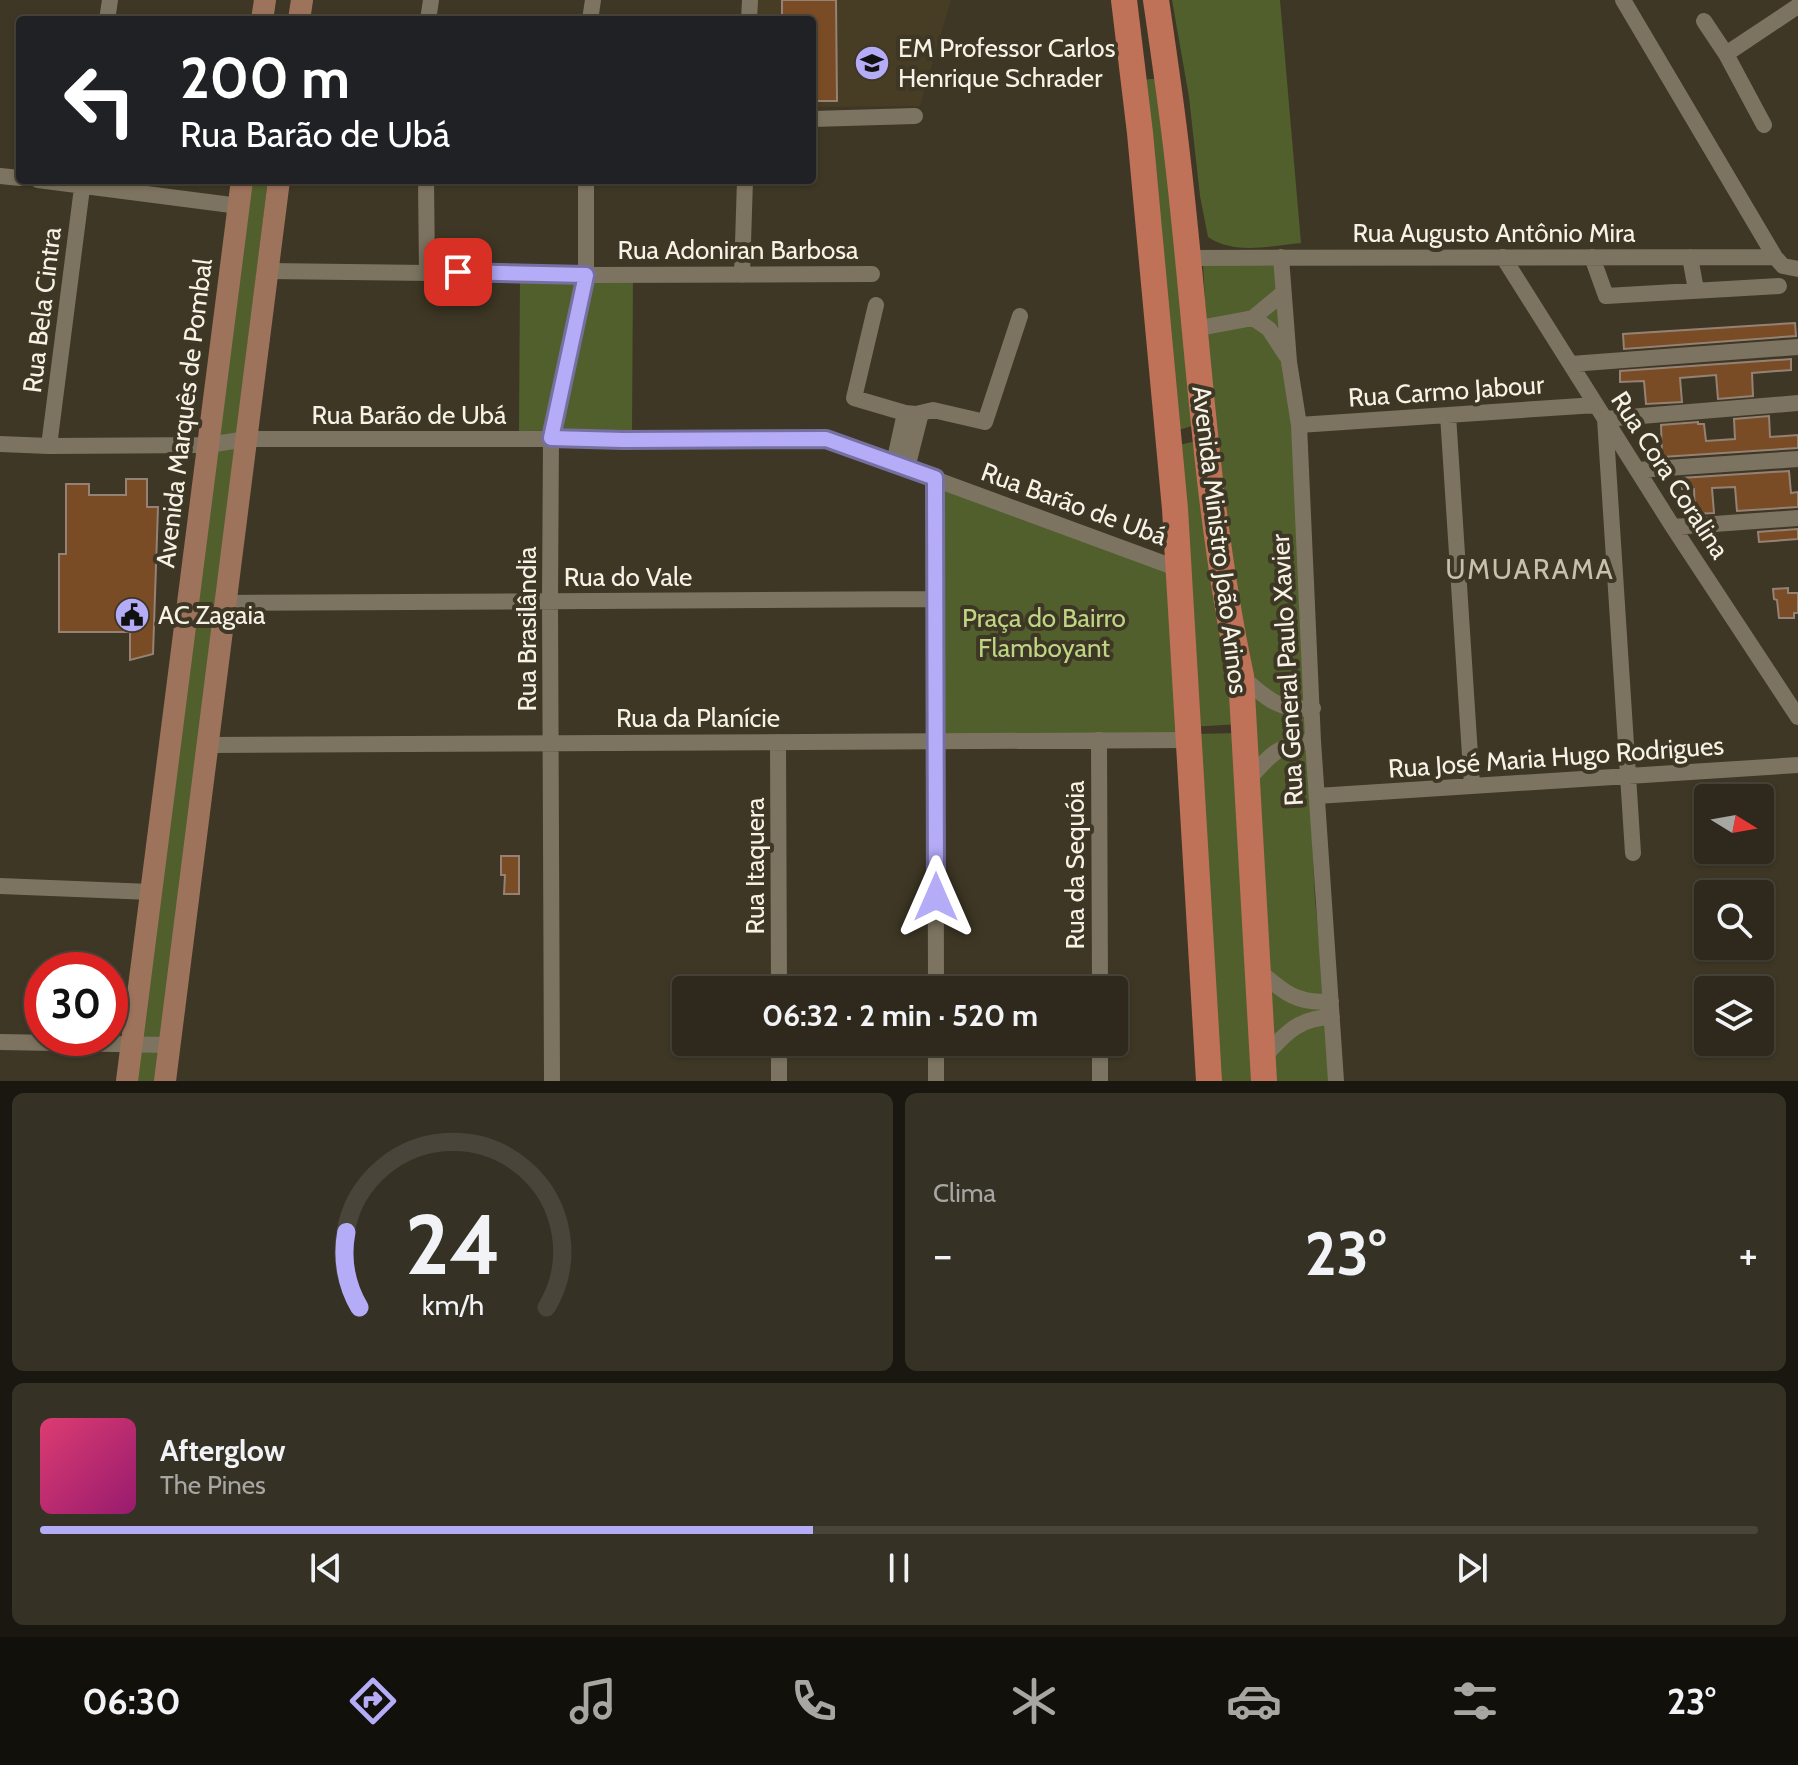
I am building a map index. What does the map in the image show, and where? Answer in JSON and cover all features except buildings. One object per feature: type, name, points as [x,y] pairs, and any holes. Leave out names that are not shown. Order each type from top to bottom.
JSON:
[{"type":"main road","name":"Avenida Ministro João Arinos","points":[[1124,0],[1169,435],[1209,1081]]},
{"type":"main road","name":"Avenida Ministro João Arinos","points":[[1156,0],[1179,164],[1218,538],[1241,676],[1263,1070]]},
{"type":"main road","points":[[1140,133],[1153,134],[1166,140],[1175,151],[1179,164]]},
{"type":"main road","name":"Avenida Marquês de Pombal","points":[[127,1081],[242,184]]},
{"type":"main road","points":[[164,1081],[279,184]]},
{"type":"main road","points":[[1155,297],[1159,310],[1168,321],[1194,329]]},
{"type":"main road","points":[[213,405],[227,410],[250,407]]},
{"type":"main road","points":[[207,453],[243,464]]},
{"type":"main road","points":[[174,711],[181,699],[195,695],[207,702],[211,716]]},
{"type":"main road","points":[[169,756],[173,769],[185,776],[198,772],[206,753]]},
{"type":"main road","points":[[139,986],[147,1014],[170,1036]]},
{"type":"main road","points":[[132,1047],[156,1063],[164,1081]]},
{"type":"street","points":[[1623,0],[1775,257]]},
{"type":"street","points":[[1726,54],[1798,6]]},
{"type":"street","points":[[1704,21],[1726,54],[1764,125]]},
{"type":"street","points":[[816,119],[915,116]]},
{"type":"street","name":"Rua Bela Cintra","points":[[49,446],[83,184]]},
{"type":"street","points":[[90,184],[239,206]]},
{"type":"street","points":[[426,184],[427,272]]},
{"type":"street","name":"Rua Brasilândia","points":[[552,1081],[551,438],[586,275],[586,184]]},
{"type":"street","points":[[742,275],[745,184]]},
{"type":"street","name":"Rua General Paulo Xavier","points":[[1281,257],[1289,362],[1299,425],[1313,741],[1336,1081]]},
{"type":"street","name":"Rua Cora Coralina","points":[[1503,257],[1673,527],[1798,717]]},
{"type":"street","points":[[1592,257],[1606,296],[1779,286]]},
{"type":"street","points":[[1690,257],[1696,290]]},
{"type":"street","name":"Rua Augusto Antônio Mira","points":[[1187,258],[1775,257],[1783,266],[1798,269]]},
{"type":"street","name":"Rua Adoniran Barbosa","points":[[268,271],[586,275],[872,274]]},
{"type":"street","points":[[1194,329],[1253,318],[1283,293]]},
{"type":"street","points":[[876,305],[854,398],[913,413],[933,410],[985,422],[1020,316]]},
{"type":"street","points":[[1253,318],[1269,329],[1289,362]]},
{"type":"street","points":[[1571,364],[1798,347]]},
{"type":"street","name":"Rua Carmo Jabour","points":[[1299,425],[1448,415],[1798,403]]},
{"type":"street","points":[[1601,412],[1633,853]]},
{"type":"street","points":[[900,466],[913,413]]},
{"type":"street","points":[[1448,415],[1472,786]]},
{"type":"street","name":"Rua Barão de Ubá","points":[[0,444],[207,453],[247,439],[826,439],[1179,569]]},
{"type":"street","points":[[1638,470],[1798,459]]},
{"type":"street","points":[[935,478],[936,976]]},
{"type":"street","points":[[1673,527],[1798,518]]},
{"type":"street","name":"Rua do Vale","points":[[225,603],[935,599]]},
{"type":"street","points":[[1241,676],[1269,701],[1295,710],[1313,708]]},
{"type":"street","name":"Rua da Sequóia","points":[[1099,740],[1100,976]]},
{"type":"street","name":"Rua da Planície","points":[[206,753],[551,743],[1189,740]]},
{"type":"street","points":[[1246,782],[1270,754],[1296,742],[1313,741]]},
{"type":"street","name":"Rua Itaquera","points":[[778,742],[779,976]]},
{"type":"street","name":"Rua José Maria Hugo Rodrigues","points":[[1317,796],[1798,765]]},
{"type":"street","points":[[0,886],[151,892]]},
{"type":"street","points":[[1258,970],[1286,994],[1331,1009]]},
{"type":"street","points":[[1263,1070],[1289,1030],[1331,1009]]},
{"type":"street","points":[[0,1042],[132,1047],[170,1036]]},
{"type":"street","points":[[779,1056],[779,1081]]},
{"type":"street","points":[[936,1056],[936,1081]]},
{"type":"street","points":[[1100,1056],[1100,1081]]},
{"type":"shaded area","name":"EM Professor Carlos Henrique Schrader","points":[[752,0],[951,0],[920,106],[816,107],[816,16],[752,16]]},
{"type":"green space","points":[[1172,0],[1280,0],[1301,243],[1241,248],[1218,243],[1208,237]]},
{"type":"green space","points":[[1165,78],[1199,424],[1175,431],[1139,80]]},
{"type":"green space","points":[[247,184],[267,184],[155,1081],[134,1081]]},
{"type":"green space","points":[[1203,264],[1277,266],[1293,432],[1315,900],[1330,1081],[1269,1081]]},
{"type":"green space","points":[[633,276],[632,430],[519,431],[520,277]]},
{"type":"green space","points":[[1202,440],[1240,724],[1190,727],[1178,445]]},
{"type":"green space","name":"Praça do Bairro Flamboyant","points":[[935,478],[1179,569],[1189,740],[935,741]]},
{"type":"green space","points":[[1238,733],[1255,1081],[1218,1081],[1196,734]]},
{"type":"place","name":"EM Professor Carlos Henrique Schrader","points":[[872,63]]},
{"type":"place","name":"AC Zagaia","points":[[132,615]]},
{"type":"district","name":"UMUARAMA","points":[[1530,569]]},
{"type":"route","points":[[458,272],[586,275],[551,438],[826,439],[935,478],[936,897]]}]
